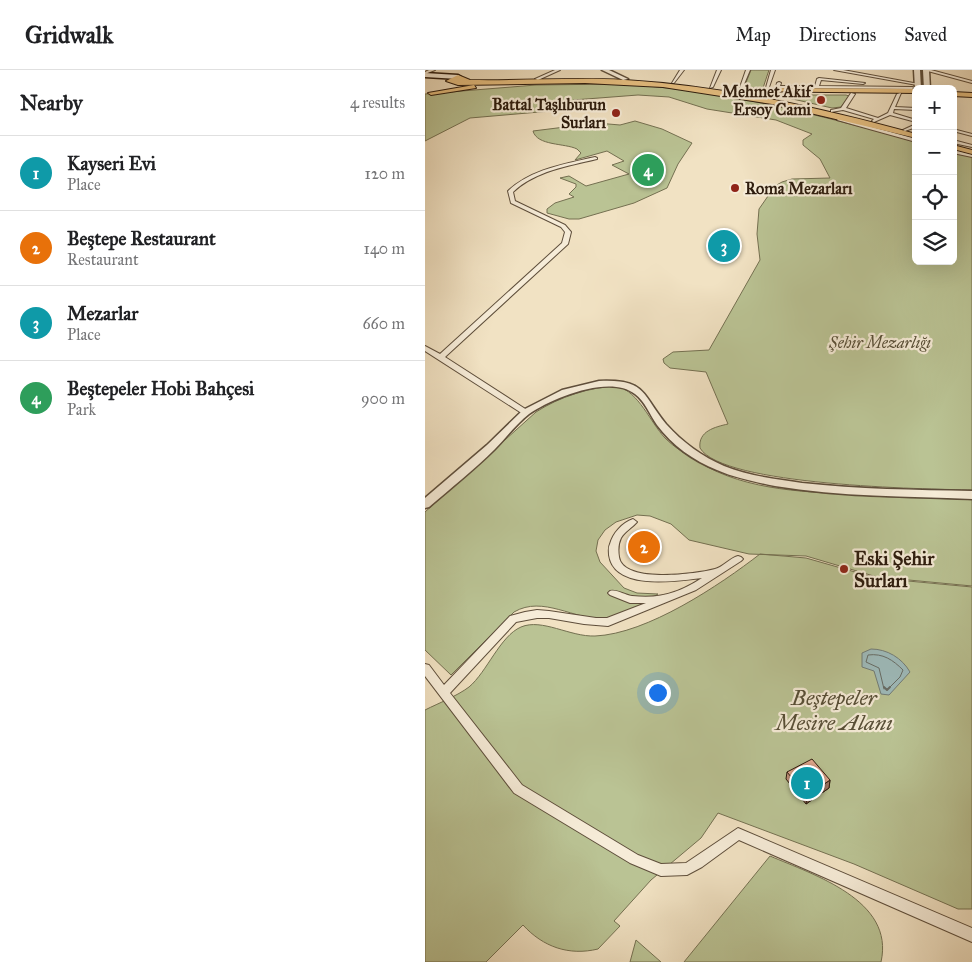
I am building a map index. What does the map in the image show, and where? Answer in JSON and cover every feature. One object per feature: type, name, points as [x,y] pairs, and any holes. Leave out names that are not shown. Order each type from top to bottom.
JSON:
[{"type":"main road","points":[[425,74],[461,80],[518,84]]},
{"type":"main road","points":[[425,80],[625,78],[673,82],[764,96],[769,92],[789,91],[912,89]]},
{"type":"main road","points":[[427,92],[461,80]]},
{"type":"main road","points":[[427,92],[449,81]]},
{"type":"main road","points":[[427,92],[560,81],[625,82],[698,89],[753,98],[798,93],[899,94],[912,90]]},
{"type":"main road","points":[[711,87],[741,89],[785,103],[912,132]]},
{"type":"main road","points":[[785,103],[782,96],[798,93]]},
{"type":"main road","points":[[957,93],[972,93]]},
{"type":"main road","points":[[785,103],[875,120],[912,131]]},
{"type":"main road","points":[[957,145],[972,149]]},
{"type":"street","points":[[425,74],[433,70]]},
{"type":"street","points":[[537,79],[558,70]]},
{"type":"street","points":[[605,70],[625,78]]},
{"type":"street","points":[[673,82],[682,70]]},
{"type":"street","points":[[711,87],[719,70]]},
{"type":"street","points":[[741,89],[748,70]]},
{"type":"street","points":[[764,96],[773,70]]},
{"type":"street","points":[[836,70],[879,80],[908,83],[912,86]]},
{"type":"street","points":[[916,85],[917,70]]},
{"type":"street","points":[[927,85],[926,70],[972,82]]},
{"type":"street","points":[[863,90],[864,75]]},
{"type":"street","points":[[816,88],[819,79],[863,82]]},
{"type":"street","points":[[879,80],[879,88]]},
{"type":"street","points":[[779,83],[778,87],[863,90],[879,88],[912,89]]},
{"type":"street","points":[[843,109],[853,94]]},
{"type":"street","points":[[890,114],[899,94]]},
{"type":"street","points":[[785,103],[912,140]]},
{"type":"street","points":[[893,108],[912,110]]},
{"type":"street","points":[[833,111],[843,109],[875,120],[890,114],[912,119]]},
{"type":"street","points":[[906,129],[912,127]]},
{"type":"street","points":[[957,131],[972,136]]},
{"type":"street","points":[[957,144],[963,143],[972,136]]},
{"type":"street","points":[[963,143],[972,149]]},
{"type":"street","points":[[957,152],[972,156]]},
{"type":"street","points":[[441,357],[553,256],[565,244],[568,238],[568,232],[563,226],[513,202],[510,192],[522,183],[541,174],[595,158]]},
{"type":"street","points":[[425,348],[526,412]]},
{"type":"street","points":[[425,504],[526,412],[545,401],[585,387],[606,383],[624,384],[641,394],[663,426],[681,444],[704,460],[731,472],[811,486],[859,491],[972,495]]},
{"type":"street","points":[[633,522],[618,534],[614,545],[615,559],[623,570],[653,580],[687,578],[720,571]]},
{"type":"street","points":[[444,693],[513,619],[523,615],[542,613],[594,623],[608,622],[693,588],[738,559]]},
{"type":"street","points":[[613,593],[640,600],[668,599]]},
{"type":"street","points":[[425,668],[518,789],[635,859],[661,870],[687,869],[738,834],[972,935]]},
{"type":"green space","points":[[751,70],[769,70],[762,91],[743,90]]},
{"type":"green space","name":"Şehir Mezarlığı","points":[[617,84],[693,91],[768,104],[912,141],[912,265],[957,265],[957,153],[972,157],[972,490],[872,486],[784,478],[745,470],[716,461],[700,448],[700,442],[708,431],[728,424],[706,372],[670,368],[664,363],[663,359],[673,352],[709,350],[760,260],[757,234],[759,209],[775,186],[792,179],[830,178],[820,159],[803,145],[803,140],[812,134],[776,120],[707,109],[669,97],[638,95],[573,100],[572,103],[551,111],[470,118],[425,141],[425,94],[536,85]]},
{"type":"green space","points":[[790,95],[849,96],[841,107],[832,108],[784,97]]},
{"type":"green space","points":[[635,121],[662,129],[692,143],[678,164],[667,188],[634,203],[579,219],[569,219],[547,213],[547,209],[555,203],[574,197],[569,194],[576,187],[576,184],[560,178],[569,176],[586,186],[629,174],[612,165],[624,161],[607,151],[575,160],[581,153],[577,149],[546,142],[536,136],[533,131],[597,123],[620,125]]},
{"type":"green space","points":[[617,386],[632,394],[665,438],[673,445],[718,472],[738,479],[780,489],[823,493],[972,499],[972,586],[877,577],[806,556],[749,554],[689,540],[671,524],[650,516],[637,515],[616,522],[605,530],[598,540],[596,551],[600,562],[624,588],[637,593],[658,594],[626,613],[605,619],[582,616],[547,607],[525,607],[514,612],[451,675],[425,650],[425,512],[536,412],[575,394],[596,388]]},
{"type":"green space","name":"Beştepeler Mesire Alanı","points":[[760,554],[806,558],[876,578],[972,587],[972,909],[958,909],[854,864],[718,813],[701,838],[651,880],[614,921],[620,926],[598,949],[577,951],[557,948],[539,939],[523,925],[486,962],[425,962],[425,710],[469,687],[482,673],[500,646],[513,632],[521,627],[529,625],[547,626],[576,634],[595,636],[637,627],[682,606],[704,593]]},
{"type":"green space","points":[[770,856],[828,882],[864,906],[876,922],[882,940],[881,962],[684,962]]},
{"type":"green space","points":[[636,940],[661,962],[630,962]]},
{"type":"water","points":[[871,649],[877,649],[894,655],[903,662],[910,672],[889,695],[881,694],[874,671],[862,667],[862,653]]},
{"type":"building","points":[[812,759],[830,780],[807,796],[787,772]]},
{"type":"place","name":"Mehmet Akif Ersoy Cami","points":[[821,100]]},
{"type":"place","name":"Battal Taşlıburun Surları","points":[[616,113]]},
{"type":"place","name":"Beştepeler Hobi Bahçesi","points":[[648,170]]},
{"type":"place","name":"Roma Mezarları","points":[[735,188]]},
{"type":"place","name":"Mezarlar","points":[[724,246]]},
{"type":"place","name":"Beştepe Restaurant","points":[[644,547]]},
{"type":"place","name":"Eski Şehir Surları","points":[[844,569]]},
{"type":"place","name":"Kayseri Evi","points":[[807,783]]}]
